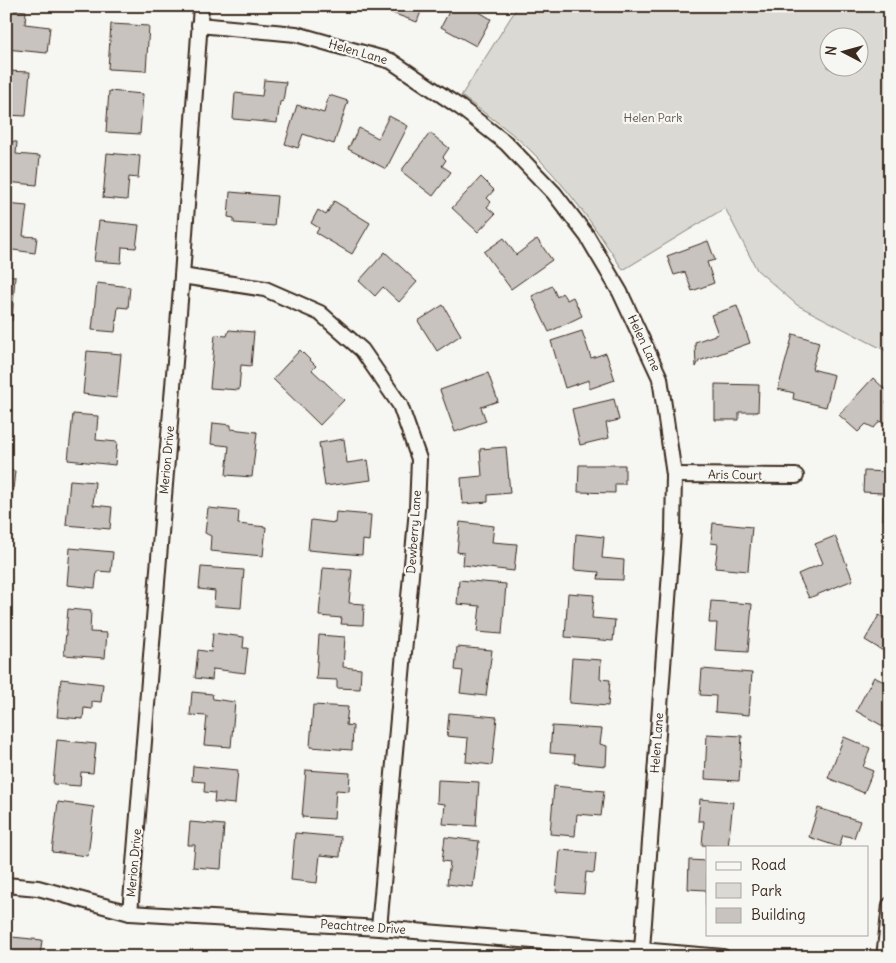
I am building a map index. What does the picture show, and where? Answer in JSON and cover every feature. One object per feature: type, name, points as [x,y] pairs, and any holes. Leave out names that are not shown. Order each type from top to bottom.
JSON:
[{"type":"street","name":"Merion Drive","points":[[130,913],[182,276],[201,6]]},
{"type":"street","name":"Helen Lane","points":[[199,25],[296,34],[390,61],[461,108],[506,143],[554,193],[587,236],[620,292],[660,378],[674,474],[673,532],[642,950]]},
{"type":"street","name":"Dewberry Lane","points":[[182,276],[266,289],[320,313],[362,350],[400,406],[419,459],[417,509],[379,928]]},
{"type":"street","name":"Aris Court","points":[[674,474],[796,476]]},
{"type":"street","name":"Peachtree Drive","points":[[6,886],[38,888],[130,913],[379,928],[723,957]]},
{"type":"street","points":[[884,957],[890,905]]},
{"type":"green space","name":"Helen Park","points":[[518,6],[890,6],[890,353],[797,305],[757,270],[725,208],[623,270],[579,206],[554,175],[527,147],[495,120],[461,96]]},
{"type":"building","points":[[391,6],[423,6],[417,22],[389,12]]},
{"type":"building","points":[[452,6],[471,6],[491,19],[476,46],[441,27]]},
{"type":"building","points":[[6,9],[26,11],[25,24],[50,27],[47,53],[6,49]]},
{"type":"building","points":[[111,24],[149,26],[146,71],[108,69]]},
{"type":"building","points":[[6,71],[30,72],[26,116],[6,115]]},
{"type":"building","points":[[264,80],[286,82],[283,101],[280,102],[277,123],[233,119],[235,93],[262,96]]},
{"type":"building","points":[[109,91],[143,94],[140,134],[106,132]]},
{"type":"building","points":[[329,95],[348,101],[334,144],[303,134],[298,148],[285,144],[297,105],[324,113]]},
{"type":"building","points":[[389,116],[408,126],[386,169],[348,149],[359,128],[378,138]]},
{"type":"building","points":[[430,133],[449,148],[443,157],[446,160],[442,166],[451,172],[433,196],[401,171]]},
{"type":"building","points":[[6,141],[17,142],[16,154],[40,156],[37,185],[6,182]]},
{"type":"building","points":[[107,153],[140,156],[138,178],[129,177],[127,200],[103,198]]},
{"type":"building","points":[[481,177],[494,190],[487,198],[491,202],[487,207],[495,214],[478,232],[452,208]]},
{"type":"building","points":[[230,192],[277,196],[274,226],[234,223],[234,218],[228,217]]},
{"type":"building","points":[[334,201],[370,223],[352,254],[316,233],[319,228],[311,223],[318,210],[326,215]]},
{"type":"building","points":[[6,204],[27,206],[23,236],[37,237],[35,253],[6,249]]},
{"type":"building","points":[[99,221],[139,225],[136,248],[122,247],[121,263],[94,261]]},
{"type":"building","points":[[504,238],[516,255],[537,239],[552,260],[511,289],[484,252]]},
{"type":"building","points":[[708,241],[715,260],[707,262],[714,283],[692,291],[685,272],[674,275],[667,256]]},
{"type":"building","points":[[385,252],[417,282],[399,302],[383,287],[375,296],[359,281]]},
{"type":"building","points":[[6,275],[15,276],[12,321],[6,320]]},
{"type":"building","points":[[97,283],[130,287],[128,308],[118,307],[115,332],[92,330]]},
{"type":"building","points":[[552,286],[557,297],[562,293],[567,300],[573,297],[582,316],[549,332],[532,296]]},
{"type":"building","points":[[443,305],[461,335],[437,351],[418,321]]},
{"type":"building","points":[[737,306],[750,343],[699,361],[696,367],[695,342],[718,334],[711,315]]},
{"type":"building","points":[[229,330],[254,332],[251,366],[241,365],[239,390],[210,388],[215,335],[227,336]]},
{"type":"building","points":[[582,331],[591,358],[606,353],[615,380],[589,389],[589,380],[565,388],[551,341]]},
{"type":"building","points":[[793,334],[819,342],[812,369],[834,375],[826,407],[793,399],[794,393],[778,389]]},
{"type":"building","points":[[300,350],[316,366],[312,370],[344,400],[320,425],[273,379]]},
{"type":"building","points":[[87,351],[121,354],[117,398],[83,394]]},
{"type":"building","points":[[488,373],[498,401],[481,407],[486,421],[455,432],[440,390]]},
{"type":"building","points":[[873,378],[890,394],[886,403],[890,406],[890,430],[880,421],[874,428],[866,424],[858,432],[839,415]]},
{"type":"building","points":[[715,384],[759,385],[758,412],[739,412],[739,420],[715,420]]},
{"type":"building","points":[[614,399],[619,420],[606,423],[609,438],[580,445],[572,409]]},
{"type":"building","points":[[73,414],[98,416],[96,440],[117,442],[115,465],[68,460]]},
{"type":"building","points":[[213,423],[231,425],[231,429],[257,432],[252,477],[226,475],[229,446],[211,444]]},
{"type":"building","points":[[344,439],[347,463],[368,460],[371,480],[325,486],[319,443]]},
{"type":"building","points":[[506,447],[510,493],[488,495],[488,502],[463,504],[461,478],[482,476],[480,449]]},
{"type":"building","points":[[579,465],[625,465],[625,484],[615,484],[615,493],[578,492]]},
{"type":"building","points":[[6,470],[15,471],[12,499],[6,499]]},
{"type":"building","points":[[864,471],[890,472],[890,520],[883,520],[884,493],[863,492]]},
{"type":"building","points":[[70,480],[95,482],[93,505],[112,507],[110,529],[66,525]]},
{"type":"building","points":[[208,508],[239,511],[238,524],[266,527],[263,556],[210,551],[211,536],[205,533]]},
{"type":"building","points":[[336,512],[371,515],[369,541],[363,540],[362,555],[308,550],[311,520],[335,523]]},
{"type":"building","points":[[460,522],[494,526],[492,542],[517,544],[514,571],[463,565],[464,553],[457,552]]},
{"type":"building","points":[[713,523],[752,527],[748,571],[715,568],[718,544],[711,543]]},
{"type":"building","points":[[576,534],[604,537],[602,558],[624,560],[623,580],[598,579],[599,572],[574,570]]},
{"type":"building","points":[[835,536],[853,580],[809,598],[798,574],[823,563],[815,544]]},
{"type":"building","points":[[70,548],[113,552],[111,572],[97,571],[95,588],[67,585]]},
{"type":"building","points":[[201,567],[244,570],[241,608],[214,606],[215,591],[199,589]]},
{"type":"building","points":[[323,568],[352,570],[349,603],[364,604],[363,625],[341,624],[342,618],[319,616]]},
{"type":"building","points":[[459,580],[506,584],[502,634],[477,632],[480,606],[457,604]]},
{"type":"building","points":[[568,593],[594,595],[592,618],[615,620],[613,641],[565,637]]},
{"type":"building","points":[[711,601],[752,604],[748,652],[715,650],[717,623],[709,623]]},
{"type":"building","points":[[68,609],[91,611],[90,632],[107,633],[105,658],[64,655]]},
{"type":"building","points":[[879,615],[890,621],[890,655],[865,640]]},
{"type":"building","points":[[213,633],[244,637],[243,648],[248,648],[245,673],[213,669],[212,680],[195,678],[198,650],[211,652]]},
{"type":"building","points":[[319,635],[345,637],[343,667],[361,669],[360,689],[337,688],[337,680],[316,679]]},
{"type":"building","points":[[457,647],[492,650],[486,696],[460,693],[463,671],[455,670]]},
{"type":"building","points":[[572,658],[601,660],[600,679],[610,680],[608,706],[569,703]]},
{"type":"building","points":[[702,669],[752,673],[749,715],[715,712],[716,696],[700,695]]},
{"type":"building","points":[[874,677],[890,685],[890,730],[856,711]]},
{"type":"building","points":[[61,679],[103,684],[101,702],[92,701],[92,709],[84,708],[83,719],[57,717]]},
{"type":"building","points":[[192,692],[212,694],[213,699],[235,702],[231,747],[204,745],[207,716],[190,715]]},
{"type":"building","points":[[313,705],[348,707],[346,725],[353,726],[352,750],[310,747]]},
{"type":"building","points":[[449,713],[497,717],[492,765],[466,762],[468,738],[447,736]]},
{"type":"building","points":[[552,726],[602,729],[600,744],[607,746],[606,766],[574,763],[575,755],[550,753]]},
{"type":"building","points":[[707,734],[742,736],[739,781],[705,779]]},
{"type":"building","points":[[844,737],[870,748],[863,767],[873,771],[864,793],[828,778]]},
{"type":"building","points":[[57,740],[96,744],[93,773],[81,772],[80,786],[53,784]]},
{"type":"building","points":[[193,766],[238,770],[235,804],[214,802],[215,793],[204,792],[205,782],[192,781]]},
{"type":"building","points":[[306,770],[350,773],[349,791],[336,790],[334,819],[302,817]]},
{"type":"building","points":[[438,780],[479,782],[476,826],[443,824],[445,804],[437,803]]},
{"type":"building","points":[[554,786],[604,791],[601,816],[577,814],[575,836],[550,834]]},
{"type":"building","points":[[700,799],[733,802],[728,846],[702,845],[704,821],[698,821]]},
{"type":"building","points":[[58,802],[94,807],[88,856],[52,852]]},
{"type":"building","points":[[818,808],[860,821],[854,838],[843,835],[839,846],[809,837]]},
{"type":"building","points":[[190,822],[224,825],[221,869],[193,867],[195,845],[188,845]]},
{"type":"building","points":[[295,833],[341,837],[340,857],[320,855],[317,883],[291,880]]},
{"type":"building","points":[[445,837],[479,841],[473,887],[447,884],[450,862],[442,861]]},
{"type":"building","points":[[560,850],[596,853],[594,873],[586,872],[584,894],[556,892]]},
{"type":"building","points":[[689,860],[706,861],[706,890],[688,889]]},
{"type":"building","points":[[12,937],[42,940],[40,957],[10,957]]}]
